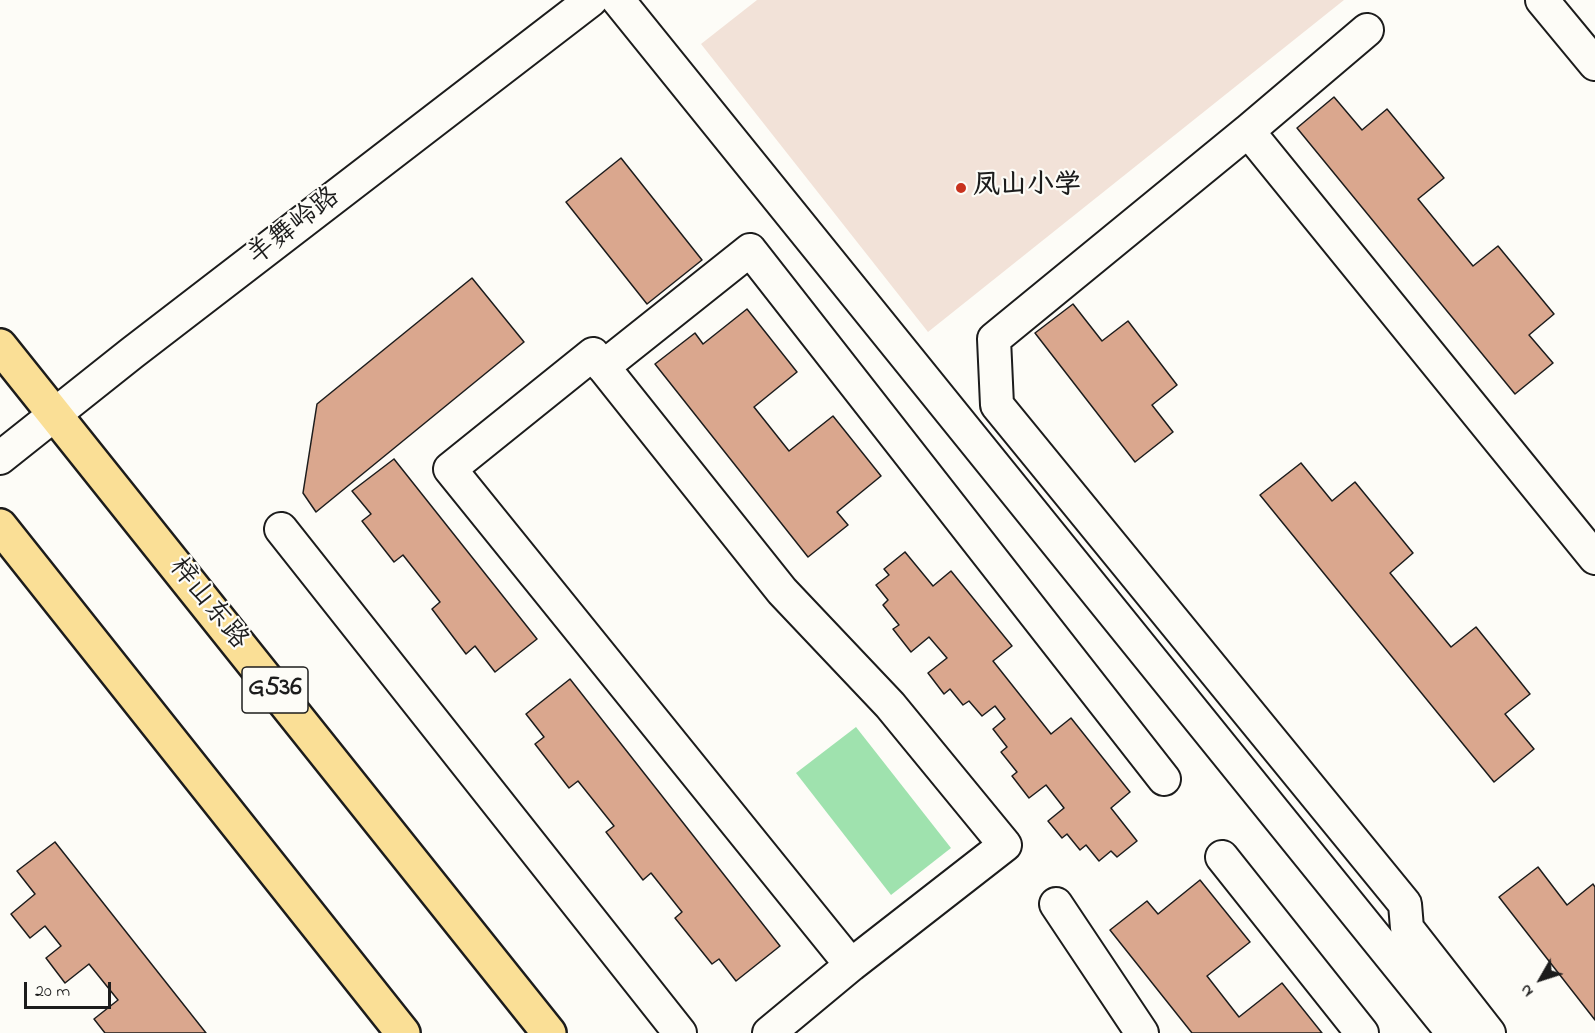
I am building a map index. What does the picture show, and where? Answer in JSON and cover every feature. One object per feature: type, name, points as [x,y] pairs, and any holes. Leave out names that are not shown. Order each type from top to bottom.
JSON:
[{"type":"highway","name":"梓山东路","points":[[0,346],[549,1033]]},
{"type":"highway","points":[[0,526],[403,1033]]},
{"type":"street","name":"羊舞岭路","points":[[0,458],[591,0]]},
{"type":"street","points":[[618,0],[1453,1033]]},
{"type":"street","points":[[1542,0],[1595,64]]},
{"type":"street","points":[[1367,30],[1248,131],[994,339],[997,405],[1406,904],[1407,928],[1489,1033]]},
{"type":"street","points":[[1248,131],[1595,558]]},
{"type":"street","points":[[603,367],[750,250],[1164,779]]},
{"type":"street","points":[[769,1033],[851,965],[1005,845],[890,705],[782,591],[593,354],[450,470],[851,965]]},
{"type":"street","points":[[281,530],[680,1033]]},
{"type":"street","points":[[1222,857],[1362,1033]]},
{"type":"street","points":[[1056,904],[1142,1033]]},
{"type":"shaded area","name":"凤山小学","points":[[757,0],[1344,0],[928,332],[701,44]]},
{"type":"green space","points":[[856,727],[951,848],[891,895],[796,773]]},
{"type":"building","points":[[1334,97],[1362,130],[1387,109],[1444,178],[1418,199],[1473,266],[1498,246],[1554,314],[1529,335],[1553,363],[1515,394],[1297,128]]},
{"type":"building","points":[[621,158],[702,260],[647,304],[566,202]]},
{"type":"building","points":[[472,278],[524,342],[316,512],[303,493],[317,404]]},
{"type":"building","points":[[1073,304],[1102,341],[1128,321],[1177,385],[1152,405],[1173,432],[1135,462],[1035,333]]},
{"type":"building","points":[[747,309],[797,372],[754,407],[789,451],[833,416],[881,476],[837,512],[848,525],[808,557],[655,364],[695,333],[703,344]]},
{"type":"building","points":[[394,459],[537,639],[495,672],[475,646],[466,654],[432,609],[440,602],[403,555],[394,562],[362,521],[371,514],[352,491]]},
{"type":"building","points":[[1301,463],[1332,501],[1355,482],[1413,553],[1390,573],[1451,647],[1476,627],[1530,694],[1505,714],[1534,749],[1494,782],[1260,495]]},
{"type":"building","points":[[905,552],[933,586],[951,571],[1012,646],[993,661],[1051,734],[1071,718],[1130,792],[1111,808],[1137,841],[1117,857],[1111,851],[1099,861],[1086,845],[1080,850],[1067,834],[1062,838],[1048,821],[1064,808],[1046,785],[1029,798],[1012,776],[1017,772],[1001,752],[1007,747],[993,729],[1005,719],[995,706],[982,716],[969,701],[963,705],[950,689],[944,694],[928,673],[947,658],[929,637],[911,652],[893,629],[899,625],[883,605],[888,600],[876,585],[889,575],[884,569]]},
{"type":"building","points":[[570,679],[780,946],[736,981],[719,959],[712,964],[675,918],[682,912],[651,873],[643,880],[606,832],[614,826],[578,781],[569,788],[535,744],[544,737],[526,714]]},
{"type":"building","points":[[55,842],[206,1033],[105,1033],[94,1019],[118,1000],[89,964],[65,983],[46,958],[61,946],[45,926],[30,938],[11,914],[35,894],[17,871]]},
{"type":"building","points":[[1538,867],[1567,905],[1593,884],[1595,887],[1595,1020],[1499,897]]},
{"type":"building","points":[[1200,880],[1250,942],[1207,976],[1239,1017],[1282,983],[1322,1033],[1192,1033],[1110,930],[1147,901],[1158,914]]},
{"type":"place","name":"凤山小学","points":[[961,188]]}]
